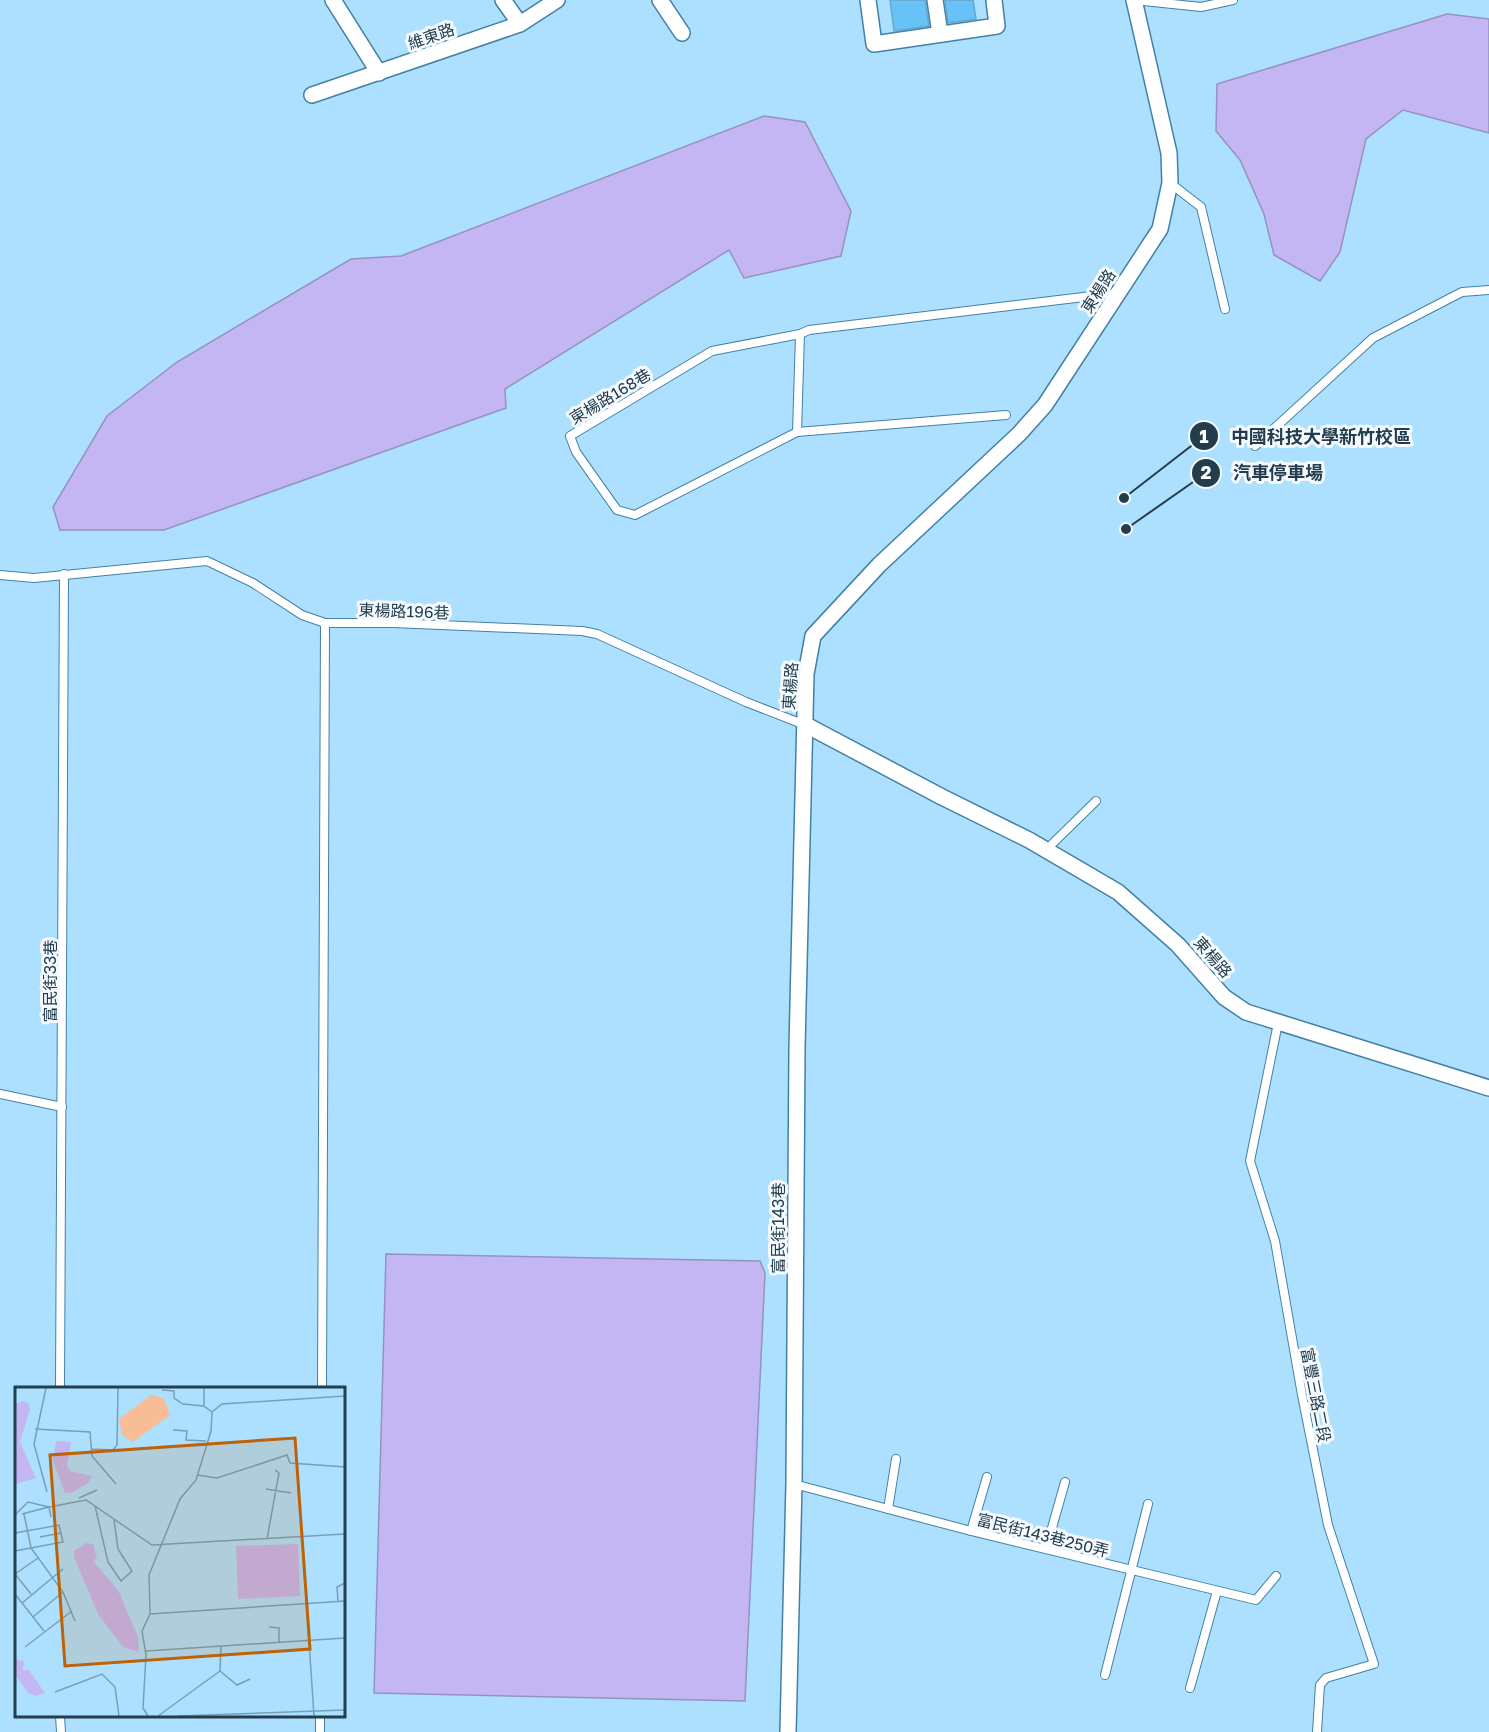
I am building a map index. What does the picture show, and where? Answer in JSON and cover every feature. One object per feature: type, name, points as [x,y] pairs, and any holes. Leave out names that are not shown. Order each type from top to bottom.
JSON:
[{"type":"street","points":[[333,0],[379,73]]},
{"type":"street","points":[[502,0],[520,24]]},
{"type":"street","name":"維東路","points":[[312,95],[520,24],[557,0]]},
{"type":"street","points":[[660,0],[682,33]]},
{"type":"street","points":[[868,0],[874,44],[998,26],[994,0]]},
{"type":"street","points":[[935,0],[940,34]]},
{"type":"street","name":"東楊路","points":[[1134,0],[1169,153],[1170,183],[1160,229],[1045,405],[1019,434],[879,565],[813,636],[807,674],[806,725],[1047,850],[1118,892],[1178,945],[1224,997],[1246,1012],[1489,1088]]},
{"type":"street","name":"富民街143巷","points":[[788,1732],[794,1484],[797,1047],[806,725]]},
{"type":"lane","points":[[1134,0],[1202,7],[1233,0]]},
{"type":"lane","points":[[1170,183],[1202,207],[1225,309]]},
{"type":"lane","points":[[1255,446],[1373,338],[1462,292],[1489,290]]},
{"type":"lane","name":"東楊路168巷","points":[[1005,415],[797,432],[635,515],[617,510],[576,452],[570,436],[712,351],[800,334],[809,330],[1118,292]]},
{"type":"lane","points":[[797,432],[800,334]]},
{"type":"lane","name":"東楊路196巷","points":[[0,575],[34,578],[207,561],[253,583],[302,615],[325,623],[393,623],[582,631],[597,634],[746,702],[806,725]]},
{"type":"lane","name":"富民街33巷","points":[[60,1387],[64,574]]},
{"type":"lane","points":[[322,1387],[325,623]]},
{"type":"lane","points":[[1047,850],[1096,801]]},
{"type":"lane","name":"富豐三路二段","points":[[1278,1023],[1250,1161],[1275,1241],[1302,1395],[1329,1525],[1374,1664],[1326,1678],[1320,1685],[1317,1732]]},
{"type":"lane","points":[[0,1094],[62,1107]]},
{"type":"lane","points":[[888,1509],[896,1459]]},
{"type":"lane","points":[[971,1531],[987,1477]]},
{"type":"lane","points":[[1047,1550],[1065,1482]]},
{"type":"lane","name":"富民街143巷250弄","points":[[794,1484],[971,1531],[1256,1600],[1276,1576]]},
{"type":"lane","points":[[1105,1675],[1148,1504]]},
{"type":"lane","points":[[1190,1688],[1217,1591]]},
{"type":"shaded area","points":[[1447,14],[1489,19],[1489,133],[1403,110],[1366,139],[1340,252],[1320,281],[1274,255],[1264,214],[1240,160],[1216,131],[1217,84]]},
{"type":"shaded area","points":[[764,116],[805,122],[851,211],[841,256],[744,278],[729,250],[505,389],[506,408],[164,530],[60,530],[53,507],[107,416],[177,362],[351,259],[401,256]]},
{"type":"shaded area","points":[[386,1254],[760,1261],[765,1273],[745,1701],[374,1693]]},
{"type":"building","points":[[890,0],[925,0],[929,26],[894,31]]},
{"type":"building","points":[[945,0],[973,0],[976,19],[948,23]]},
{"type":"place","name":"中國科技大學新竹校區","points":[[1124,498]]},
{"type":"place","name":"汽車停車場","points":[[1126,529]]}]
